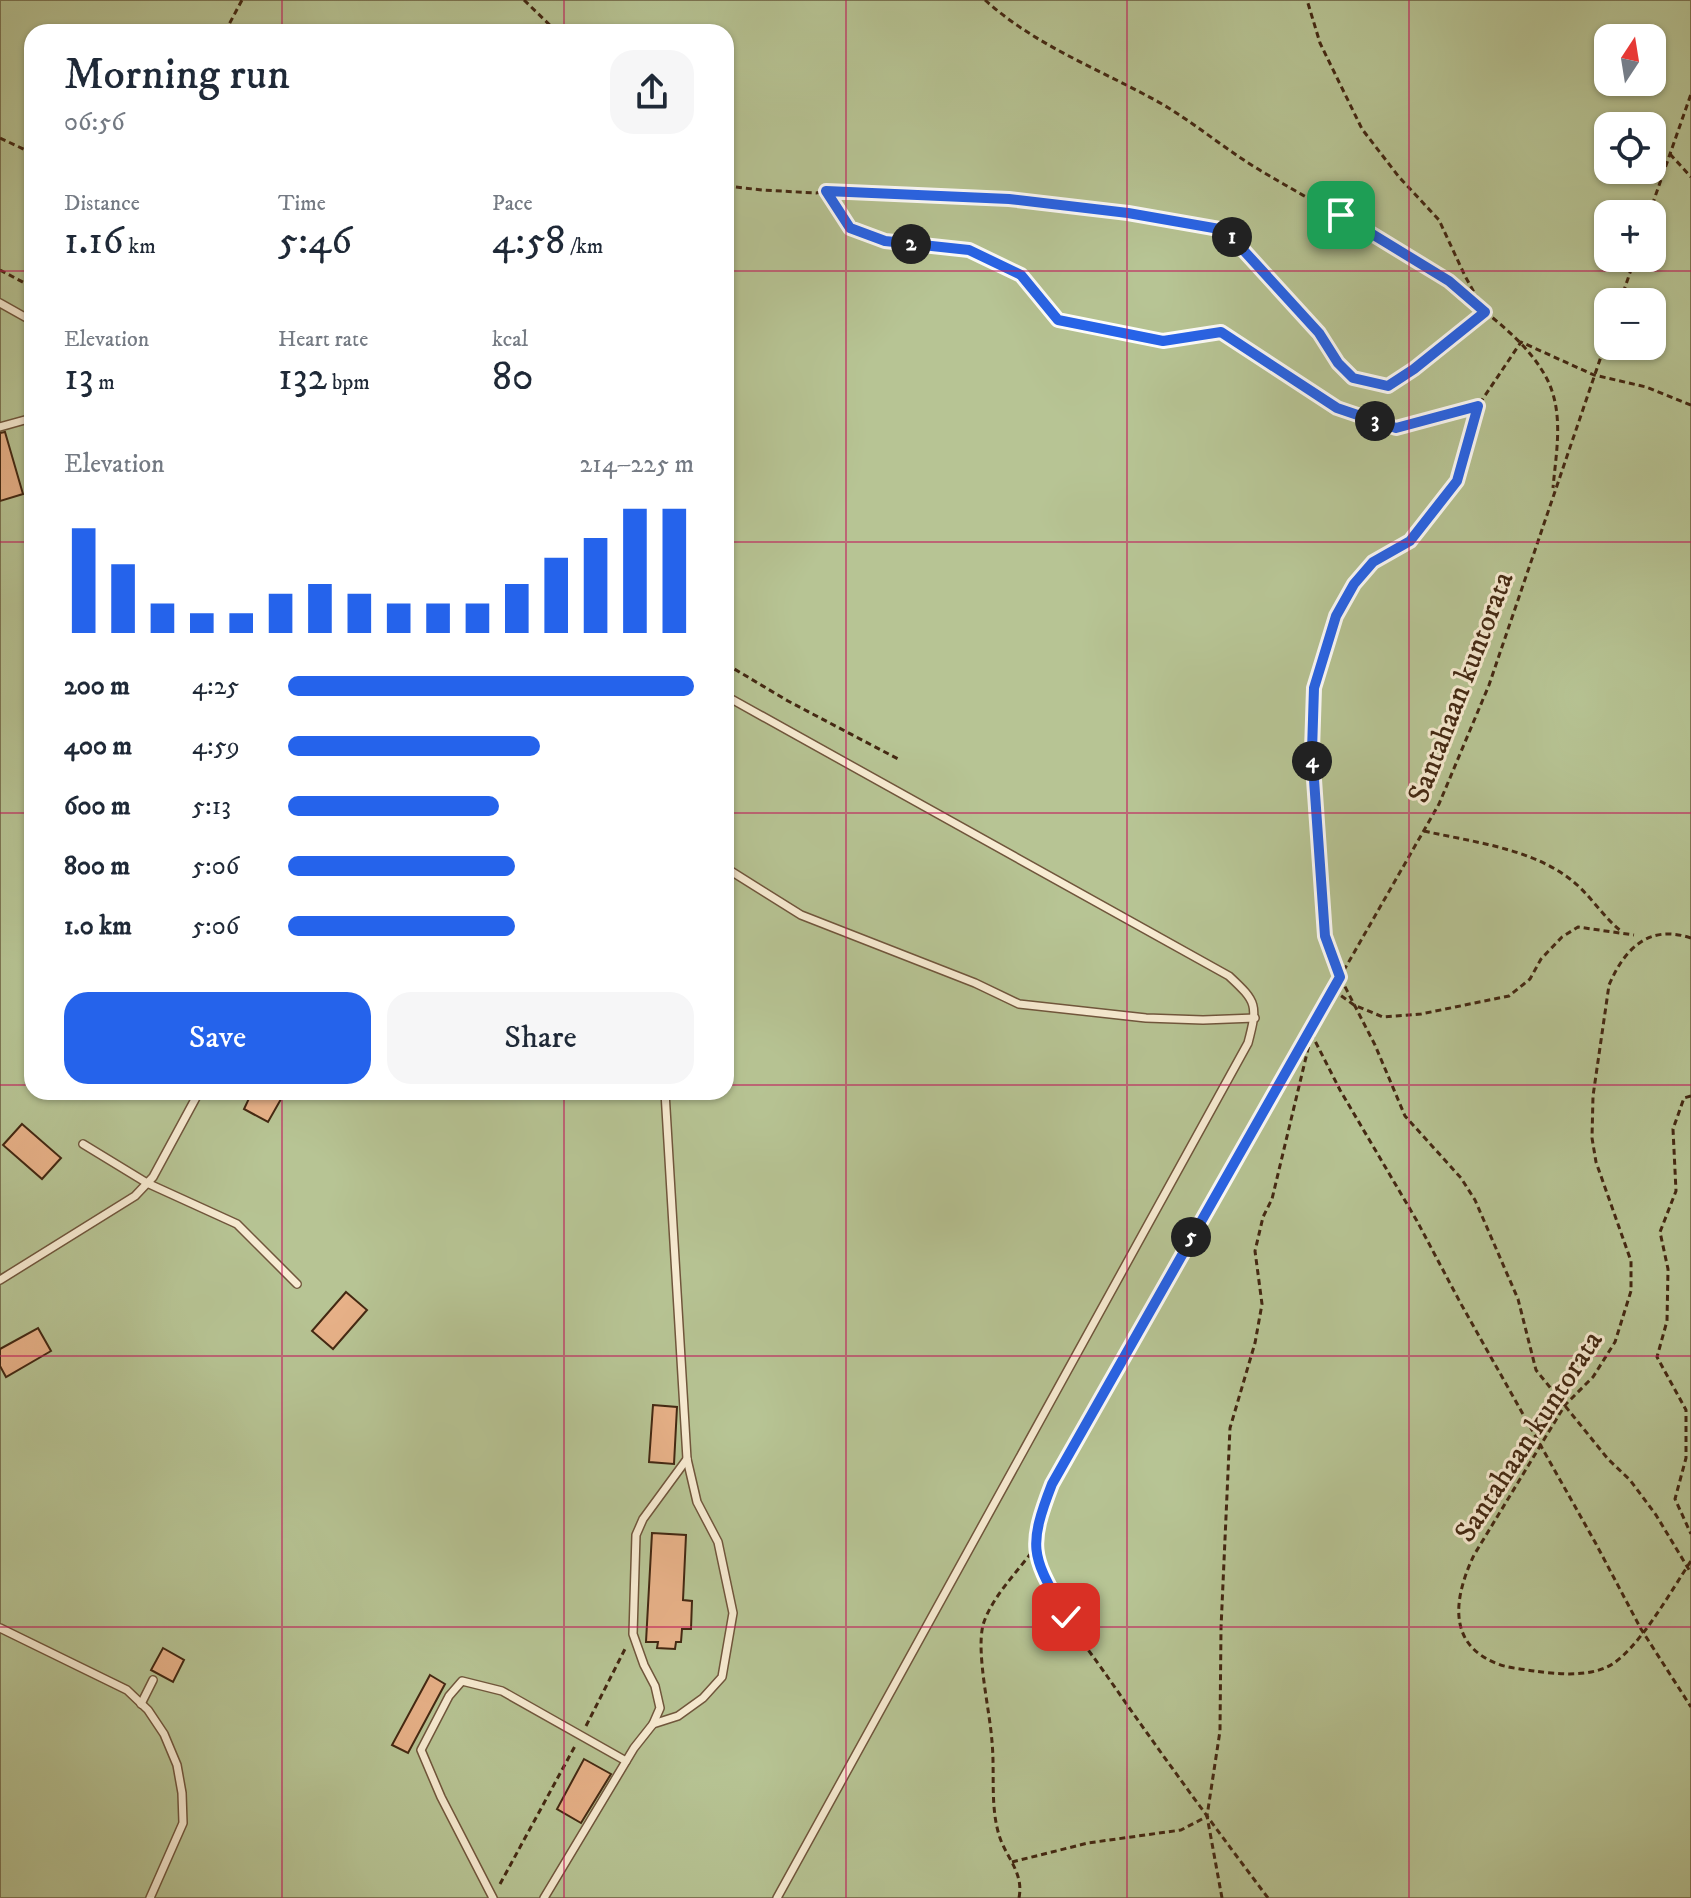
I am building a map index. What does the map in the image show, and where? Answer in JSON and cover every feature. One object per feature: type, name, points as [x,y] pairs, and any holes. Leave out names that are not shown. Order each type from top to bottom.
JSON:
[{"type":"lane","points":[[0,303],[24,316]]},
{"type":"lane","points":[[0,427],[24,420]]},
{"type":"lane","points":[[734,700],[1229,976],[1252,997],[1255,1018],[1248,1043],[777,1898]]},
{"type":"lane","points":[[734,873],[801,915],[975,983],[1019,1004],[1146,1018],[1255,1018]]},
{"type":"lane","points":[[0,1280],[135,1196],[153,1177],[195,1100]]},
{"type":"lane","points":[[653,1724],[678,1716],[703,1698],[722,1677],[733,1613],[718,1542],[697,1502],[687,1459],[665,1100]]},
{"type":"lane","points":[[83,1144],[147,1183],[237,1224],[297,1284]]},
{"type":"lane","points":[[544,1898],[660,1708],[655,1686],[634,1638],[636,1535],[643,1519],[687,1459]]},
{"type":"lane","points":[[0,1628],[127,1690],[164,1734],[177,1765],[183,1823],[150,1898]]},
{"type":"lane","points":[[141,1704],[153,1680]]},
{"type":"lane","points":[[493,1898],[441,1797],[421,1750],[449,1696],[462,1681],[502,1691],[626,1761]]},
{"type":"path","points":[[229,24],[242,0]]},
{"type":"path","points":[[524,0],[549,24]]},
{"type":"path","points":[[985,0],[1051,48],[1162,105],[1266,174],[1341,215],[1435,273],[1521,342],[1594,375],[1646,387],[1691,405]]},
{"type":"path","points":[[1307,0],[1320,43],[1362,129],[1399,177],[1439,220],[1485,312]]},
{"type":"path","points":[[1654,200],[1691,94]]},
{"type":"path","points":[[0,138],[24,149]]},
{"type":"path","points":[[1670,154],[1691,177]]},
{"type":"path","points":[[734,187],[816,193],[1009,199],[1128,213],[1225,230],[1319,333],[1338,363],[1353,378],[1388,386],[1485,312]]},
{"type":"path","points":[[826,191],[850,228],[885,241],[969,250],[1021,275],[1058,320],[1163,341],[1221,332],[1337,408],[1396,428],[1478,406]]},
{"type":"path","points":[[0,270],[24,283]]},
{"type":"path","points":[[1521,342],[1478,406],[1457,481],[1410,541],[1373,562],[1354,584],[1336,616],[1314,688],[1312,751],[1325,936],[1340,977],[1405,1116],[1461,1178],[1475,1200],[1518,1299],[1536,1370],[1608,1459],[1639,1491],[1691,1573]]},
{"type":"path","points":[[1521,342],[1548,381],[1558,413],[1552,496]]},
{"type":"path","name":"Santahaan kuntorata","points":[[1035,1548],[1039,1517],[1065,1458],[1439,804],[1489,685],[1599,360]]},
{"type":"path","points":[[734,669],[900,760]]},
{"type":"path","points":[[1424,831],[1495,847],[1556,869],[1573,881],[1608,921],[1621,931],[1634,935]]},
{"type":"path","points":[[1333,990],[1354,1005],[1383,1017],[1421,1014],[1509,996],[1530,979],[1541,959],[1562,937],[1578,927],[1645,937],[1662,933],[1691,938]]},
{"type":"path","name":"Santahaan kuntorata","points":[[1645,937],[1629,950],[1609,985],[1593,1096],[1592,1138],[1596,1162],[1631,1261],[1631,1291],[1615,1342],[1593,1377],[1565,1405],[1474,1555],[1462,1581],[1459,1617],[1466,1640],[1478,1653],[1499,1664],[1561,1674],[1606,1668],[1621,1658],[1642,1632],[1691,1561]]},
{"type":"path","points":[[1222,1898],[1207,1816],[1220,1731],[1230,1428],[1255,1343],[1262,1304],[1255,1251],[1263,1217],[1272,1199],[1314,1025]]},
{"type":"path","points":[[1311,1033],[1642,1632],[1691,1707]]},
{"type":"path","points":[[1691,1096],[1684,1098],[1673,1129],[1676,1191],[1660,1232],[1668,1269],[1667,1321],[1657,1357],[1686,1410],[1686,1458],[1675,1499],[1691,1534]]},
{"type":"path","points":[[1035,1548],[1040,1570],[1066,1617],[1268,1898]]},
{"type":"path","points":[[1019,1898],[1021,1886],[999,1834],[995,1810],[982,1651],[983,1627],[990,1609],[1035,1548]]},
{"type":"path","points":[[493,1898],[625,1648],[634,1638]]},
{"type":"path","points":[[1012,1862],[1042,1852],[1088,1843],[1181,1830],[1207,1816]]},
{"type":"green space","points":[[0,0],[1691,0],[1691,1898],[0,1898]]},
{"type":"building","points":[[5,432],[23,494],[0,501],[0,433]]},
{"type":"building","points":[[248,1100],[280,1100],[268,1122],[244,1109]]},
{"type":"building","points":[[22,1124],[61,1158],[42,1179],[3,1145]]},
{"type":"building","points":[[346,1292],[367,1310],[333,1349],[312,1331]]},
{"type":"building","points":[[38,1328],[51,1351],[6,1377],[0,1366],[0,1349]]},
{"type":"building","points":[[653,1405],[677,1407],[674,1464],[649,1462]]},
{"type":"building","points":[[652,1533],[686,1535],[683,1600],[692,1601],[691,1629],[682,1629],[681,1642],[676,1642],[675,1649],[657,1648],[658,1642],[646,1642]]},
{"type":"building","points":[[163,1648],[184,1660],[173,1682],[151,1670]]},
{"type":"building","points":[[430,1675],[445,1684],[408,1753],[392,1745]]},
{"type":"building","points":[[584,1759],[611,1774],[581,1823],[557,1809]]},
{"type":"route","points":[[1066,1617],[1040,1570],[1035,1548],[1039,1517],[1052,1484],[1340,977],[1325,936],[1312,751],[1314,688],[1324,649],[1336,616],[1354,584],[1373,562],[1410,541],[1457,481],[1478,406],[1396,428],[1337,408],[1221,332],[1163,341],[1058,320],[1021,275],[969,250],[885,241],[850,228],[826,191],[839,189],[922,197],[1009,199],[1128,213],[1225,230],[1319,333],[1338,363],[1353,378],[1388,386],[1485,312],[1449,281],[1341,215]]}]
